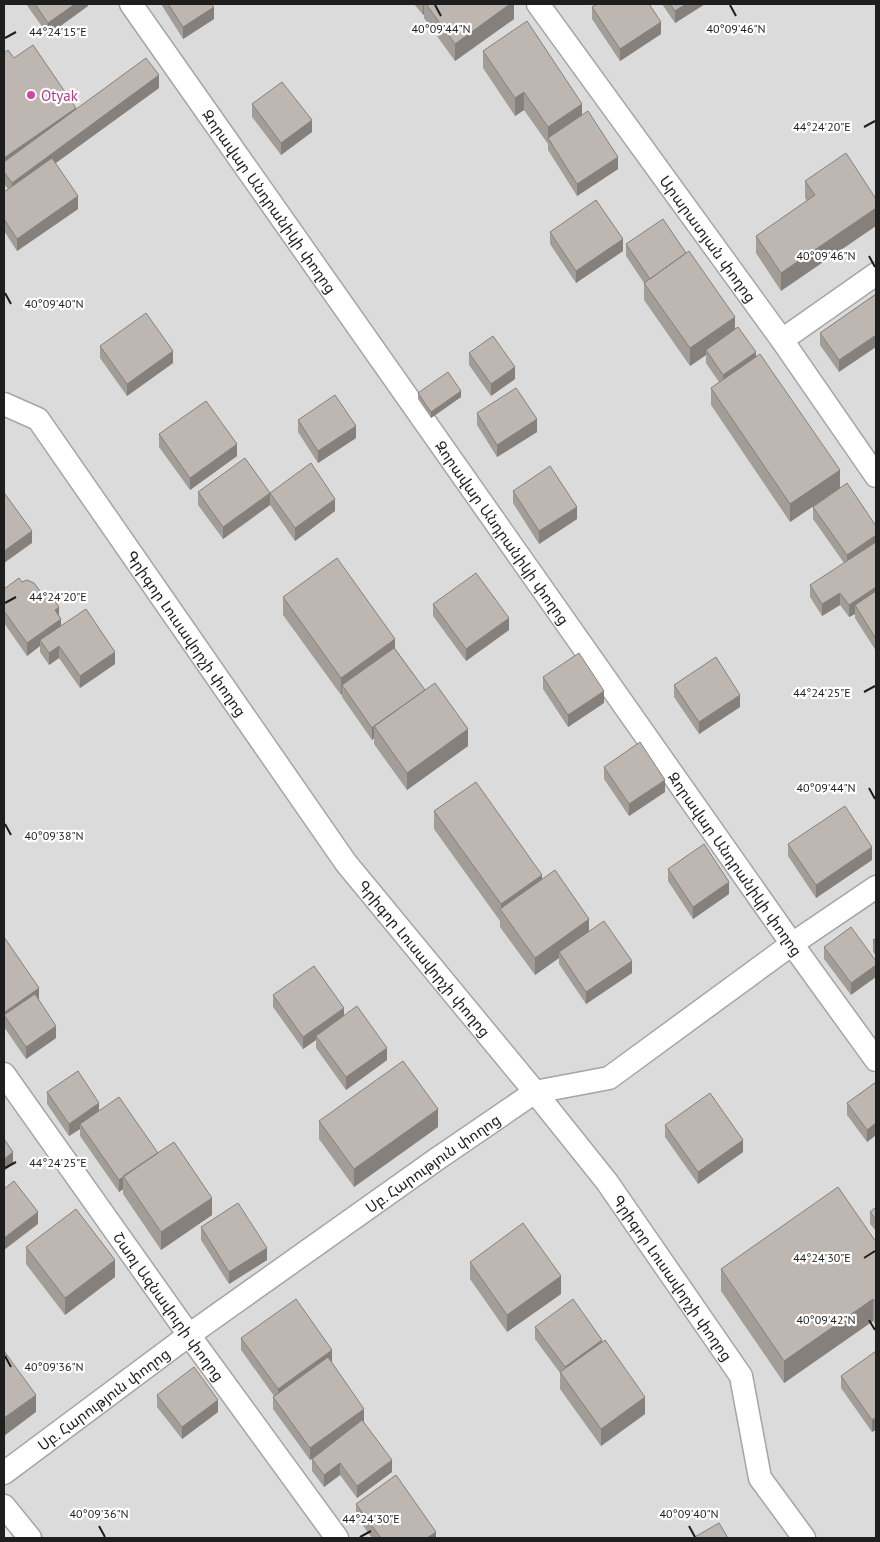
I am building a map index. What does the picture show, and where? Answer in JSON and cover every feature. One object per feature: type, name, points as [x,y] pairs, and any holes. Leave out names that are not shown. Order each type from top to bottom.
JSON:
[{"type":"street","name":"Զորավար Անդրանիկի փողոց","points":[[131,4],[792,944],[876,1060]]},
{"type":"street","name":"Արարատյան փողոց","points":[[547,7],[876,476]]},
{"type":"street","points":[[782,340],[876,274]]},
{"type":"street","name":"Գրիգոր Լուսավորչի փողոց","points":[[4,404],[38,419],[346,863],[607,1182],[741,1376],[760,1478],[804,1538]]},
{"type":"street","name":"Սբ. Հարություն փողոց","points":[[4,1472],[189,1335],[535,1092],[609,1078],[792,944],[876,887]]},
{"type":"street","name":"Շառլ Ազնավուրի փողոց","points":[[4,1074],[189,1335],[337,1538]]},
{"type":"street","points":[[4,1506],[30,1538]]},
{"type":"shaded area","points":[[4,4],[876,4],[876,1538],[39,1538],[4,1495]]},
{"type":"building","points":[[35,4],[75,4],[48,23]]},
{"type":"building","points":[[168,4],[211,4],[214,7],[183,27]]},
{"type":"building","points":[[426,4],[510,4],[455,44]]},
{"type":"building","points":[[597,4],[649,4],[661,22],[620,49],[592,7]]},
{"type":"building","points":[[670,4],[686,4],[675,11]]},
{"type":"building","points":[[527,21],[582,104],[548,127],[524,92],[515,98],[483,51]]},
{"type":"building","name":"Otyak","points":[[33,45],[76,108],[4,158],[4,53],[8,50],[14,58]]},
{"type":"building","points":[[146,58],[159,75],[12,183],[4,172],[4,162]]},
{"type":"building","points":[[282,82],[312,120],[281,143],[252,104]]},
{"type":"building","points":[[588,111],[618,157],[577,184],[548,138]]},
{"type":"building","points":[[846,153],[876,199],[876,208],[781,273],[756,236],[815,195],[805,181]]},
{"type":"building","points":[[52,158],[78,196],[17,239],[4,219],[4,192]]},
{"type":"building","points":[[596,200],[623,239],[576,271],[550,232]]},
{"type":"building","points":[[663,219],[686,253],[650,279],[626,244]]},
{"type":"building","points":[[689,251],[735,317],[690,348],[644,283]]},
{"type":"building","points":[[876,294],[876,335],[839,360],[820,333]]},
{"type":"building","points":[[146,313],[173,351],[127,384],[100,346]]},
{"type":"building","points":[[738,327],[756,352],[723,375],[706,350]]},
{"type":"building","points":[[493,336],[515,367],[491,384],[469,353]]},
{"type":"building","points":[[760,354],[840,470],[790,504],[711,388]]},
{"type":"building","points":[[448,372],[461,391],[431,412],[418,393]]},
{"type":"building","points":[[516,388],[537,419],[497,445],[477,413]]},
{"type":"building","points":[[335,395],[356,426],[318,451],[298,420]]},
{"type":"building","points":[[206,401],[237,444],[190,478],[159,434]]},
{"type":"building","points":[[245,458],[270,493],[223,527],[198,492]]},
{"type":"building","points":[[311,463],[335,499],[295,528],[270,493]]},
{"type":"building","points":[[550,466],[577,507],[539,531],[513,491]]},
{"type":"building","points":[[847,483],[876,526],[876,535],[847,555],[813,507]]},
{"type":"building","points":[[4,495],[32,531],[4,551]]},
{"type":"building","points":[[876,542],[876,587],[849,605],[840,593],[822,604],[810,585]]},
{"type":"building","points":[[337,558],[395,639],[341,678],[283,597]]},
{"type":"building","points":[[476,573],[509,618],[466,649],[433,604]]},
{"type":"building","points":[[19,578],[22,582],[27,580],[34,583],[43,595],[48,591],[59,607],[55,610],[61,619],[27,643],[4,611],[4,589]]},
{"type":"building","points":[[876,591],[876,639],[855,605]]},
{"type":"building","points":[[86,609],[115,652],[80,676],[59,646],[49,653],[40,640]]},
{"type":"building","points":[[394,648],[425,690],[372,728],[342,685]]},
{"type":"building","points":[[579,653],[604,691],[568,715],[543,677]]},
{"type":"building","points":[[716,657],[740,695],[699,722],[674,685]]},
{"type":"building","points":[[435,683],[468,729],[407,773],[374,726]]},
{"type":"building","points":[[640,742],[665,780],[629,804],[604,767]]},
{"type":"building","points":[[476,782],[542,875],[501,904],[434,811]]},
{"type":"building","points":[[845,806],[872,847],[816,885],[788,844]]},
{"type":"building","points":[[704,844],[729,882],[693,907],[668,869]]},
{"type":"building","points":[[555,870],[589,919],[535,958],[500,909]]},
{"type":"building","points":[[604,921],[632,961],[586,992],[559,952]]},
{"type":"building","points":[[851,927],[876,961],[876,965],[851,983],[824,947]]},
{"type":"building","points":[[4,937],[39,988],[5,1012],[4,1011]]},
{"type":"building","points":[[314,966],[344,1008],[303,1037],[273,995]]},
{"type":"building","points":[[35,994],[56,1026],[26,1047],[4,1015]]},
{"type":"building","points":[[357,1006],[387,1048],[346,1077],[316,1036]]},
{"type":"building","points":[[403,1061],[438,1109],[354,1169],[319,1121]]},
{"type":"building","points":[[78,1071],[99,1103],[69,1124],[47,1092]]},
{"type":"building","points":[[876,1082],[876,1123],[867,1130],[847,1103]]},
{"type":"building","points":[[710,1093],[743,1140],[698,1172],[665,1125]]},
{"type":"building","points":[[119,1097],[158,1153],[119,1180],[80,1124]]},
{"type":"building","points":[[4,1139],[13,1152],[4,1159]]},
{"type":"building","points":[[174,1142],[212,1198],[161,1232],[123,1176]]},
{"type":"building","points":[[14,1181],[38,1212],[4,1238],[4,1189]]},
{"type":"building","points":[[838,1187],[876,1242],[876,1303],[873,1299],[784,1361],[721,1269]]},
{"type":"building","points":[[238,1203],[267,1248],[229,1272],[201,1227]]},
{"type":"building","points":[[876,1207],[876,1219],[870,1212]]},
{"type":"building","points":[[76,1209],[115,1260],[65,1298],[26,1247]]},
{"type":"building","points":[[523,1223],[561,1276],[507,1315],[470,1262]]},
{"type":"building","points":[[296,1299],[332,1350],[278,1389],[241,1338]]},
{"type":"building","points":[[573,1299],[602,1340],[565,1367],[535,1327]]},
{"type":"building","points":[[605,1340],[645,1397],[601,1429],[560,1372]]},
{"type":"building","points":[[4,1351],[36,1395],[4,1418]]},
{"type":"building","points":[[876,1351],[876,1417],[872,1420],[841,1376]]},
{"type":"building","points":[[328,1357],[364,1409],[310,1448],[273,1397]]},
{"type":"building","points":[[194,1367],[218,1400],[182,1427],[157,1395]]},
{"type":"building","points":[[362,1420],[392,1460],[357,1486],[340,1463],[324,1475],[312,1459]]},
{"type":"building","points":[[396,1475],[436,1532],[427,1538],[381,1538],[356,1504]]},
{"type":"building","points":[[719,1523],[728,1538],[693,1538]]},
{"type":"place","name":"Otyak","points":[[31,95]]}]
